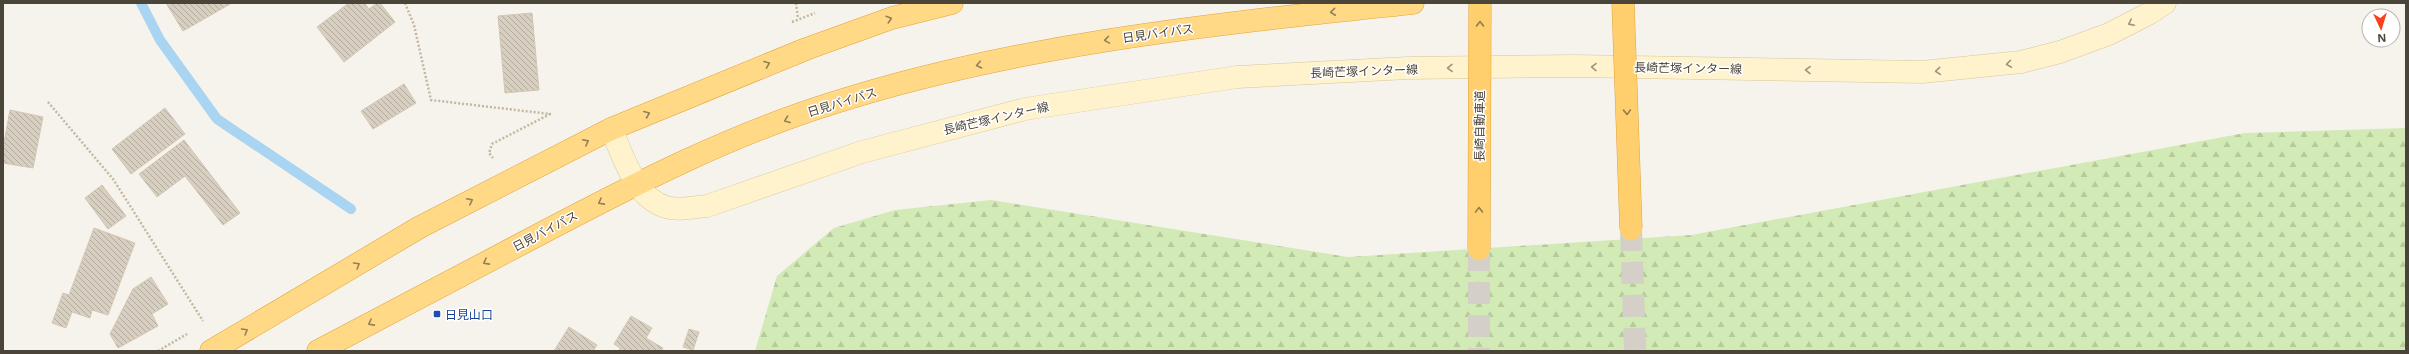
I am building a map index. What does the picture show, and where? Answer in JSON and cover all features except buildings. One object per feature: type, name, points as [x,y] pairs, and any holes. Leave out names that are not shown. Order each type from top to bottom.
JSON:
[{"type":"highway","points":[[211,351],[420,227],[611,129],[806,49],[892,18],[952,3]]},
{"type":"highway","name":"日見バイパス","points":[[318,351],[636,184],[707,150],[832,103],[950,71],[1041,51],[1126,37],[1413,3]]},
{"type":"highway","name":"長崎自動車道","points":[[1479,248],[1480,3]]},
{"type":"highway","points":[[1623,3],[1631,229]]},
{"type":"main road","name":"長崎芒塚インター線","points":[[611,129],[636,184],[652,201],[667,208],[685,208],[706,206],[862,152],[1025,109],[1237,76],[1408,68],[1574,66],[1922,72],[1977,68],[2021,62],[2060,52],[2109,34],[2165,3]]},
{"type":"path","points":[[405,3],[414,25],[431,100],[550,114],[492,144],[490,153],[496,164]]},
{"type":"path","points":[[796,3],[798,19]]},
{"type":"path","points":[[48,102],[113,179],[204,323]]},
{"type":"green space","points":[[2406,128],[2406,351],[755,351],[777,276],[834,228],[895,210],[991,200],[1348,257],[1691,235],[2245,133]]},
{"type":"waterway","points":[[141,3],[160,40],[217,119],[351,209]]},
{"type":"tunnel","points":[[1631,229],[1635,351]]},
{"type":"tunnel","points":[[1479,249],[1479,351]]},
{"type":"place","name":"日見山口","points":[[437,314]]}]
